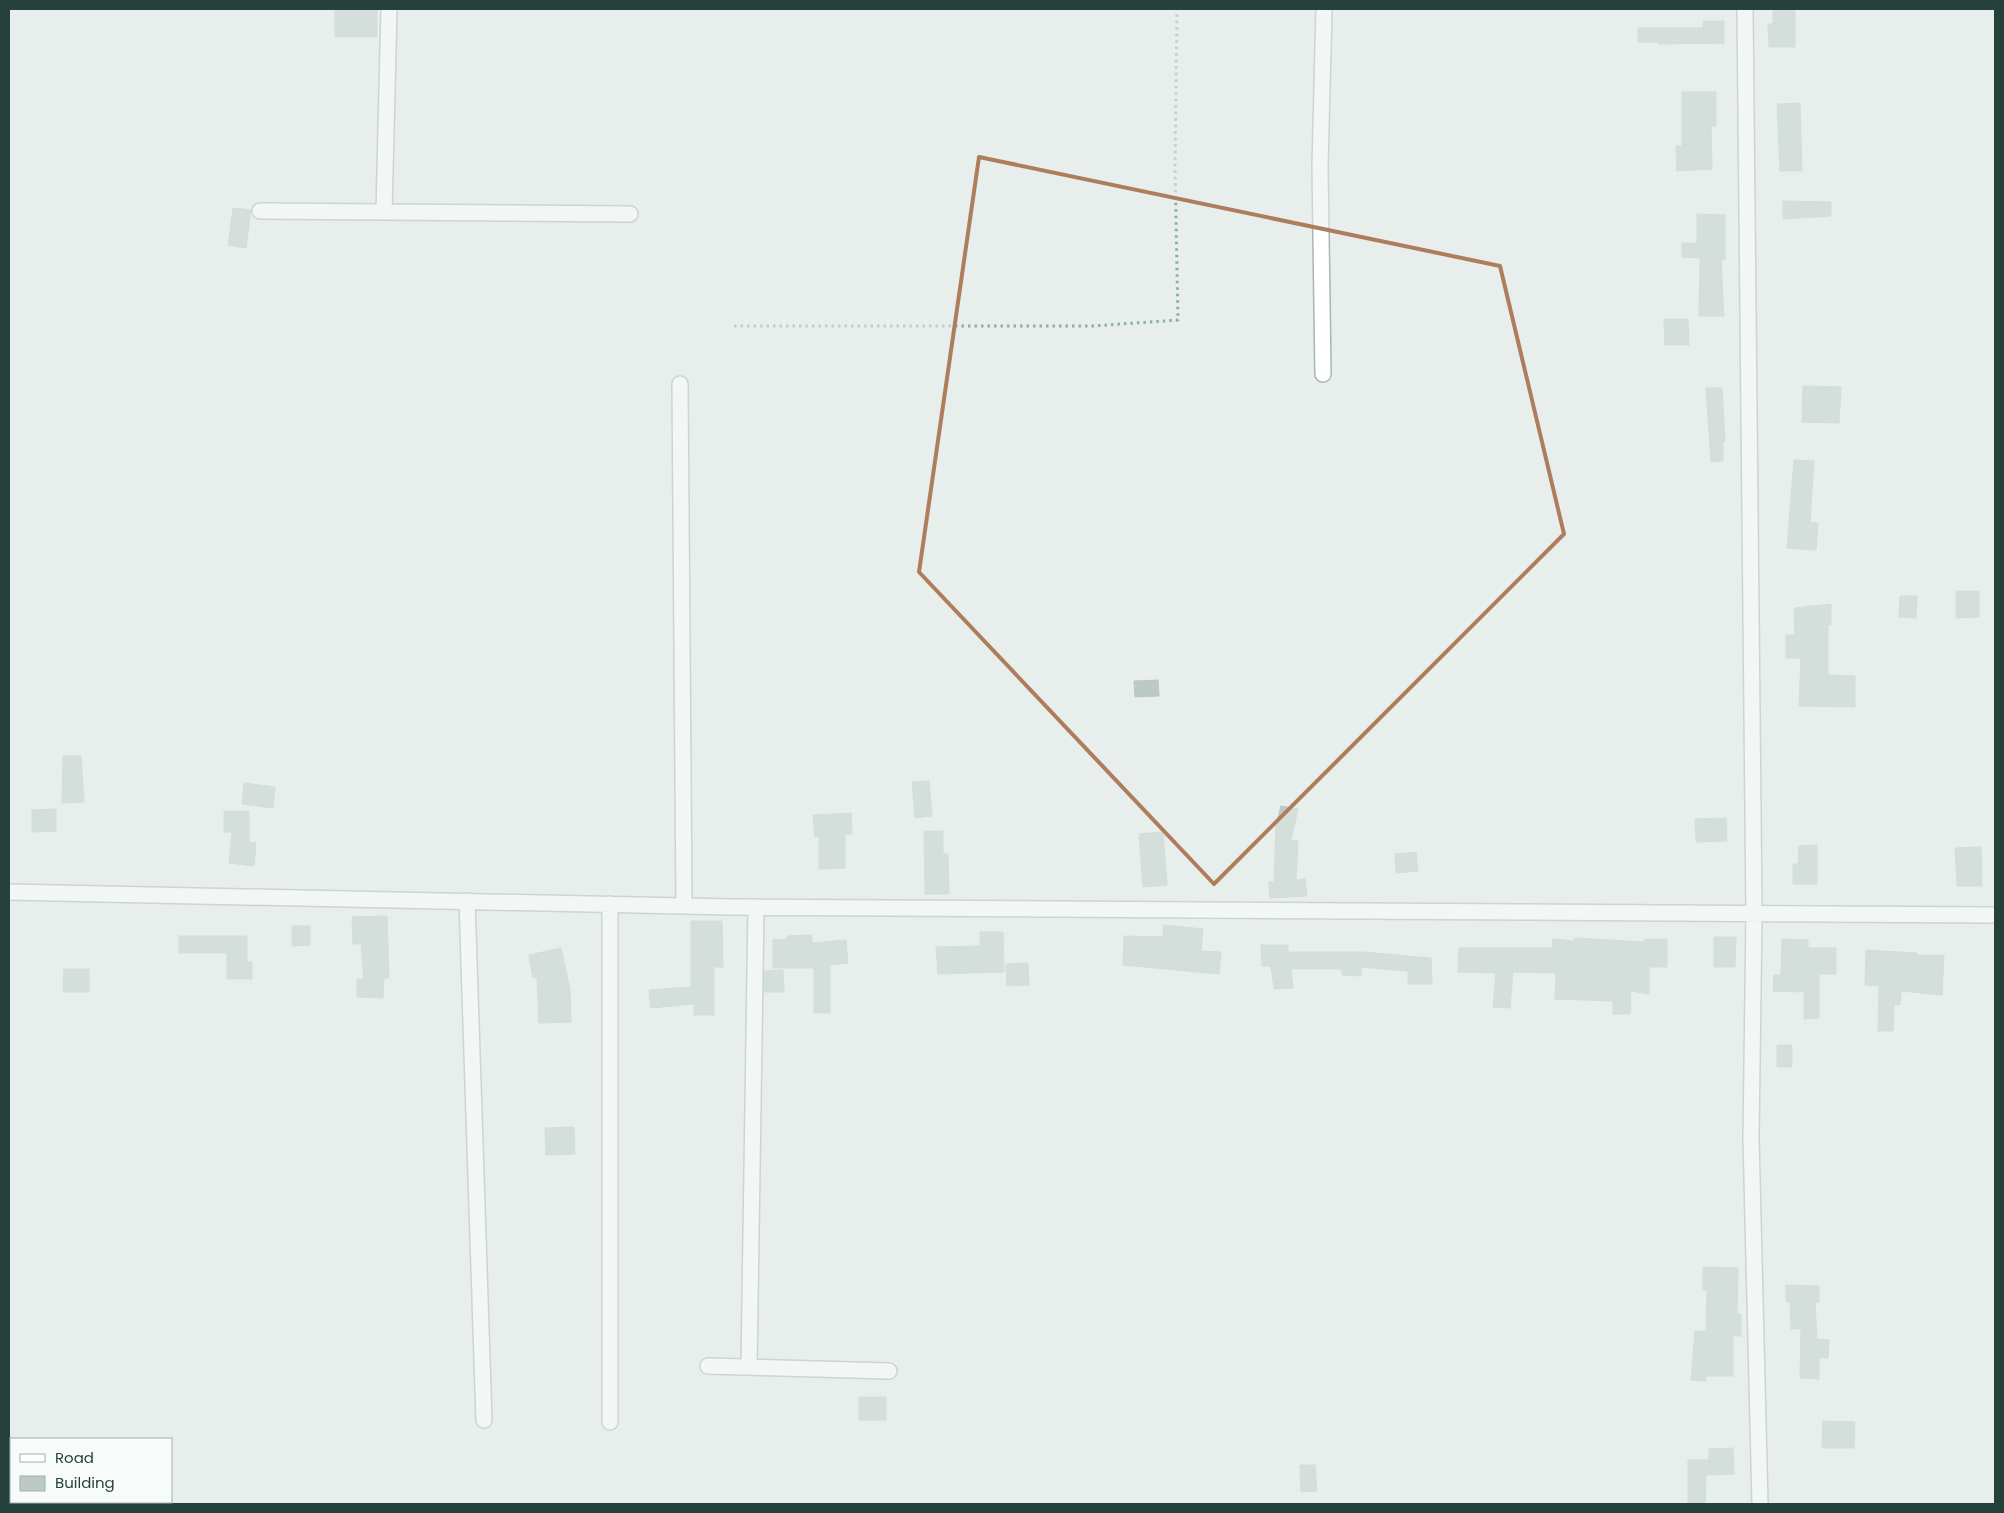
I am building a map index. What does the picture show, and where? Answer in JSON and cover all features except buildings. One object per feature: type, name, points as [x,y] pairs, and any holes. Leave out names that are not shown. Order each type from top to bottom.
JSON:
[{"type":"street","points":[[384,212],[389,9]]},
{"type":"street","points":[[1323,374],[1320,166],[1324,9]]},
{"type":"street","points":[[1745,9],[1754,915],[1751,1138],[1760,1504]]},
{"type":"street","points":[[260,211],[630,214]]},
{"type":"street","points":[[680,384],[684,906]]},
{"type":"street","points":[[9,892],[756,907],[1754,915],[1995,915]]},
{"type":"street","points":[[467,902],[484,1420]]},
{"type":"street","points":[[610,904],[610,1422]]},
{"type":"street","points":[[749,1367],[756,907]]},
{"type":"street","points":[[708,1366],[889,1371]]},
{"type":"path","points":[[734,326],[1092,326],[1178,320],[1175,168],[1177,9]]},
{"type":"highlighted area","points":[[979,157],[1500,266],[1564,534],[1214,884],[919,572]]}]
